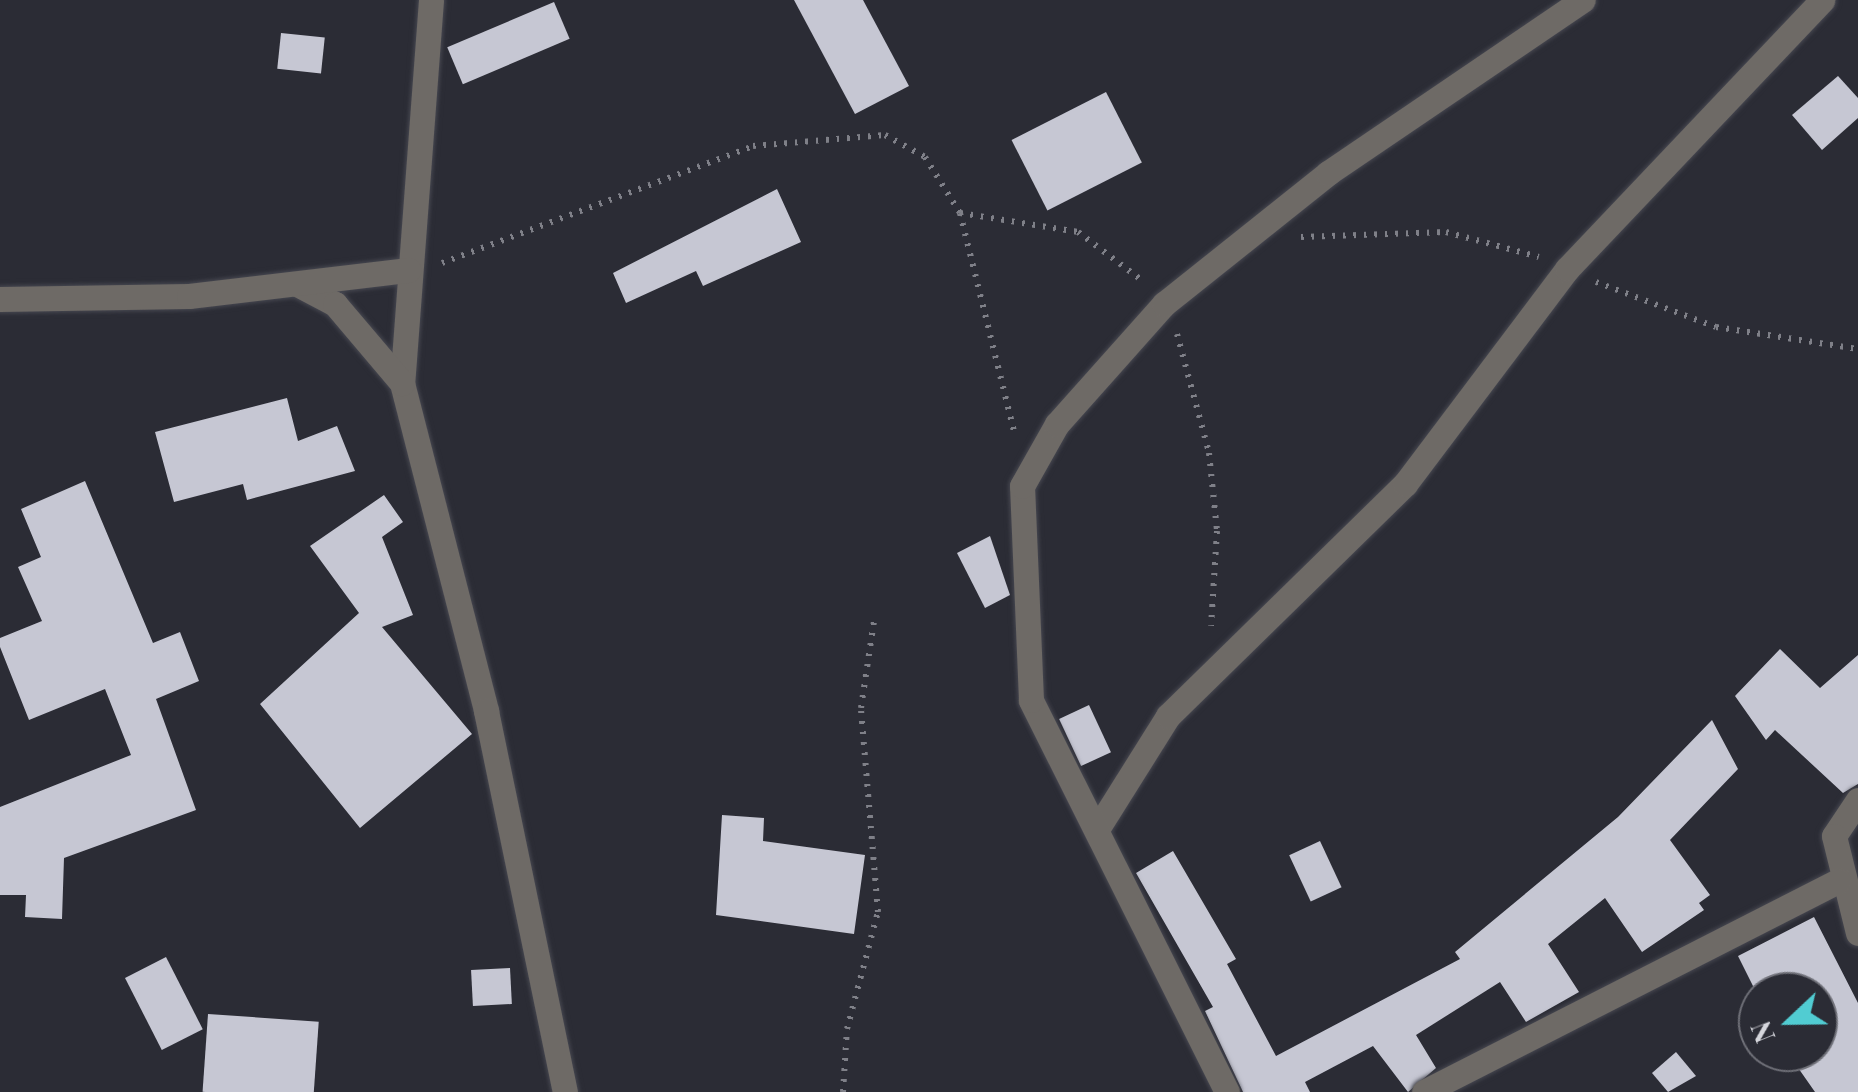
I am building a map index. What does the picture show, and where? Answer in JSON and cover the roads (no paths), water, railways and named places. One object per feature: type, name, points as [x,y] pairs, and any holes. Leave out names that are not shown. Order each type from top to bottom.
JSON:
[{"type":"street","points":[[432,0],[402,383],[486,710],[565,1092]]},
{"type":"street","points":[[1227,1092],[1099,826],[1031,700],[1024,668],[1022,486],[1057,424],[1164,304],[1328,173],[1584,0]]},
{"type":"street","points":[[1099,826],[1136,754],[1205,679],[1405,484],[1567,269],[1822,0]]},
{"type":"street","points":[[0,299],[96,302],[408,270]]},
{"type":"street","points":[[297,284],[334,304],[402,383]]},
{"type":"street","points":[[1858,800],[1834,836],[1838,881],[1858,933]]},
{"type":"street","points":[[1424,1092],[1838,881]]}]
